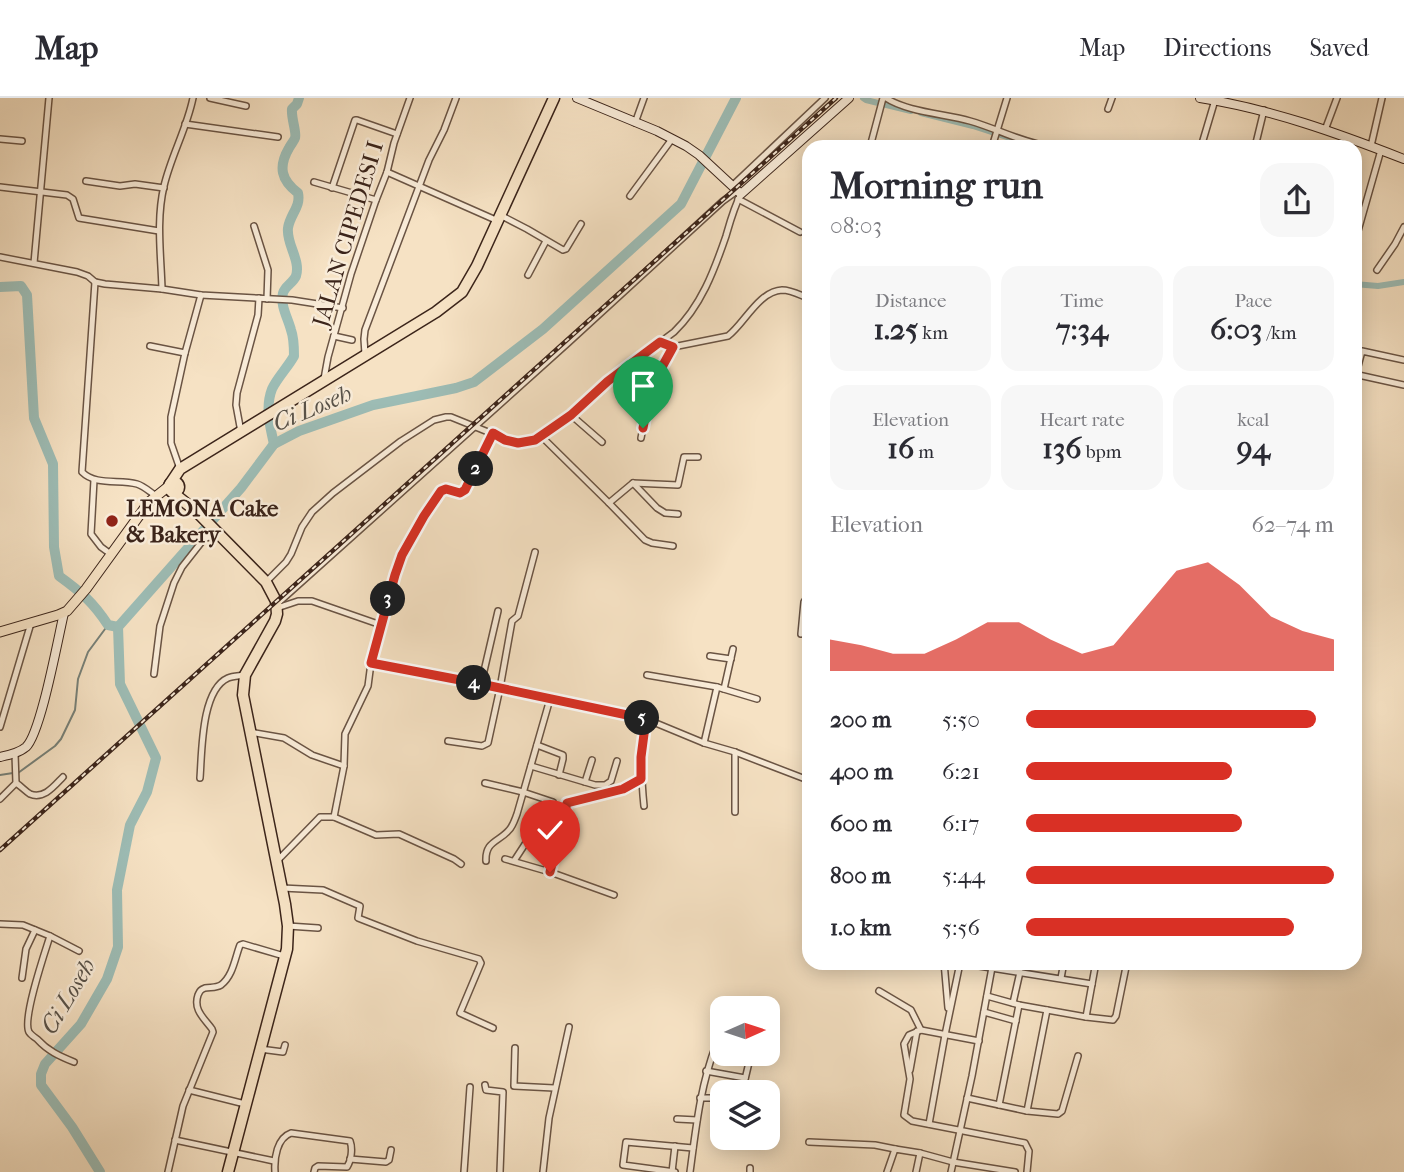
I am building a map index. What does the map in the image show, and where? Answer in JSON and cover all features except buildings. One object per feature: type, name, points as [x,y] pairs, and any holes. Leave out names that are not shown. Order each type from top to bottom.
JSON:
[{"type":"highway","points":[[228,1172],[287,949],[288,926],[282,888],[243,695],[245,676],[275,621],[277,606],[274,594],[266,582],[173,488],[180,469],[366,356],[444,307],[462,292],[477,266],[554,98]]},
{"type":"main road","points":[[0,632],[64,613],[86,589],[152,499],[173,488]]},
{"type":"street","points":[[34,263],[48,98]]},
{"type":"street","points":[[162,289],[159,230],[164,188],[193,98]]},
{"type":"street","points":[[210,98],[246,106]]},
{"type":"street","name":"JALAN CIPEDESI I","points":[[324,381],[351,274],[410,98]]},
{"type":"street","points":[[366,356],[365,330],[429,160],[456,98]]},
{"type":"street","points":[[578,98],[672,139],[699,155],[737,192],[800,232]]},
{"type":"street","points":[[635,123],[644,98]]},
{"type":"street","points":[[266,582],[286,562],[312,512],[401,441],[434,420],[451,417],[518,443],[535,440],[571,415],[608,381],[684,322],[701,299],[723,245],[737,192],[825,98]]},
{"type":"street","points":[[277,606],[723,201],[849,98]]},
{"type":"street","points":[[994,140],[1007,98]]},
{"type":"street","points":[[1108,109],[1112,98]]},
{"type":"street","points":[[1200,98],[1264,110],[1354,140]]},
{"type":"street","points":[[1325,130],[1337,98]]},
{"type":"street","points":[[1371,146],[1382,98]]},
{"type":"street","points":[[1203,140],[1215,100]]},
{"type":"street","points":[[872,140],[883,101],[965,119],[1020,140]]},
{"type":"street","points":[[1257,140],[1264,110]]},
{"type":"street","points":[[332,188],[355,120],[397,134]]},
{"type":"street","points":[[185,124],[278,138]]},
{"type":"street","points":[[0,139],[22,141]]},
{"type":"street","points":[[630,196],[672,139]]},
{"type":"street","points":[[1362,143],[1404,159]]},
{"type":"street","points":[[1362,217],[1381,150]]},
{"type":"street","points":[[387,172],[527,229],[564,250],[581,225]]},
{"type":"street","points":[[86,181],[164,188]]},
{"type":"street","points":[[314,183],[376,200]]},
{"type":"street","points":[[0,187],[70,196],[79,218],[159,230]]},
{"type":"street","points":[[254,226],[268,270],[267,299]]},
{"type":"street","points":[[1377,270],[1404,227]]},
{"type":"street","points":[[528,275],[546,241]]},
{"type":"street","points":[[0,257],[77,272],[95,282],[201,295],[292,300],[343,308]]},
{"type":"street","points":[[95,282],[82,470],[94,480],[135,483],[144,487],[152,499]]},
{"type":"street","points":[[660,342],[673,347],[728,336],[751,309],[776,291],[787,290],[802,296]]},
{"type":"street","points":[[180,469],[171,443],[173,404],[201,295]]},
{"type":"street","points":[[241,433],[236,405],[237,393],[258,315],[259,298]]},
{"type":"street","points":[[334,336],[352,340]]},
{"type":"street","points":[[150,346],[185,353]]},
{"type":"street","points":[[641,438],[651,387],[673,347]]},
{"type":"street","points":[[1362,351],[1404,360]]},
{"type":"street","points":[[1362,376],[1404,385]]},
{"type":"street","points":[[571,415],[602,442]]},
{"type":"street","points":[[334,817],[344,766],[345,734],[366,691],[395,575],[409,541],[441,491],[446,489],[460,493],[465,490],[493,433]]},
{"type":"street","points":[[541,436],[645,540],[673,546]]},
{"type":"street","points":[[609,503],[633,482],[679,485],[683,458],[698,457]]},
{"type":"street","points":[[94,480],[91,534],[111,555]]},
{"type":"street","points":[[633,482],[657,508],[665,513],[678,514]]},
{"type":"street","points":[[154,674],[160,626],[174,583],[182,567],[204,539],[217,532]]},
{"type":"street","points":[[448,740],[487,745],[512,621],[518,616],[535,552]]},
{"type":"street","points":[[277,606],[312,601],[381,625]]},
{"type":"street","points":[[481,684],[498,611]]},
{"type":"street","points":[[0,757],[15,754],[33,738],[64,613]]},
{"type":"street","points":[[0,727],[31,623]]},
{"type":"street","points":[[801,634],[802,623]]},
{"type":"street","points":[[704,743],[733,649]]},
{"type":"street","points":[[710,656],[731,659]]},
{"type":"street","points":[[371,663],[646,719],[802,778]]},
{"type":"street","points":[[648,675],[721,688],[757,699]]},
{"type":"street","points":[[200,778],[205,721],[210,699],[227,678],[245,676]]},
{"type":"street","points":[[486,861],[490,846],[511,829],[550,699]]},
{"type":"street","points":[[644,806],[641,757],[646,719]]},
{"type":"street","points":[[250,732],[284,738],[312,755],[344,766]]},
{"type":"street","points":[[537,745],[563,755],[559,775]]},
{"type":"street","points":[[735,752],[735,812]]},
{"type":"street","points":[[0,799],[15,776],[15,754]]},
{"type":"street","points":[[585,782],[592,760]]},
{"type":"street","points":[[531,766],[601,786],[610,783],[617,761]]},
{"type":"street","points":[[15,776],[30,794],[41,795],[63,776]]},
{"type":"street","points":[[550,872],[569,801],[623,789],[641,779]]},
{"type":"street","points":[[485,783],[553,802]]},
{"type":"street","points":[[276,861],[320,817],[334,817],[376,835],[399,834],[461,864]]},
{"type":"street","points":[[514,861],[529,838],[557,843]]},
{"type":"street","points":[[505,859],[614,895]]},
{"type":"street","points":[[282,888],[326,891],[360,906],[358,918],[417,942],[479,959],[481,963],[460,1013],[493,1028]]},
{"type":"street","points":[[0,924],[18,924],[79,951]]},
{"type":"street","points":[[288,926],[318,928]]},
{"type":"street","points":[[22,978],[26,949],[35,930]]},
{"type":"street","points":[[50,936],[27,1021],[29,1032],[45,1048],[74,1062]]},
{"type":"street","points":[[168,1172],[183,1106],[213,1030],[197,1011],[200,990],[220,986],[235,963],[240,945],[285,956]]},
{"type":"street","points":[[945,970],[948,1017]]},
{"type":"street","points":[[929,1124],[957,970]]},
{"type":"street","points":[[951,1172],[992,970]]},
{"type":"street","points":[[1012,970],[1092,984]]},
{"type":"street","points":[[1061,978],[1062,970]]},
{"type":"street","points":[[1086,1017],[1095,970]]},
{"type":"street","points":[[987,996],[1016,1004],[1111,1020],[1115,1018],[1125,970]]},
{"type":"street","points":[[999,1105],[1016,1021],[1020,972]]},
{"type":"street","points":[[879,991],[911,1010],[919,1031],[910,1074]]},
{"type":"street","points":[[1027,1111],[1048,1010]]},
{"type":"street","points":[[984,1012],[1016,1021]]},
{"type":"street","points":[[543,1172],[554,1088],[569,1027]]},
{"type":"street","points":[[979,1041],[919,1031],[909,1035],[904,1044],[910,1074],[904,1115],[908,1119],[929,1124],[1025,1143],[1029,1151],[1027,1172]]},
{"type":"street","points":[[260,1049],[283,1052],[285,1045]]},
{"type":"street","points":[[515,1048],[514,1086],[554,1088]]},
{"type":"street","points":[[967,1098],[1027,1111],[1060,1113],[1078,1056]]},
{"type":"street","points":[[690,1172],[700,1098],[710,1061]]},
{"type":"street","points":[[706,1071],[745,1078],[748,1066]]},
{"type":"street","points":[[485,1085],[487,1090],[503,1092],[500,1172]]},
{"type":"street","points":[[464,1172],[470,1087]]},
{"type":"street","points":[[189,1090],[245,1104]]},
{"type":"street","points":[[700,1098],[710,1098]]},
{"type":"street","points":[[677,1119],[697,1120]]},
{"type":"street","points":[[275,1172],[274,1161],[281,1140],[286,1134],[350,1141],[352,1144],[347,1167],[318,1166],[314,1172]]},
{"type":"street","points":[[175,1140],[274,1161]]},
{"type":"street","points":[[676,1146],[673,1172],[622,1163],[627,1141],[676,1146],[693,1148]]},
{"type":"street","points":[[809,1142],[874,1145],[1016,1172]]},
{"type":"street","points":[[887,1172],[895,1149]]},
{"type":"street","points":[[350,1159],[386,1162],[391,1150]]},
{"type":"street","points":[[916,1172],[920,1153]]},
{"type":"waterway","points":[[274,444],[269,417],[270,396],[274,385],[294,356],[293,336],[282,298],[296,276],[288,228],[299,198],[285,178],[283,161],[295,138],[292,109],[299,98]]},
{"type":"waterway","name":"Ci Loseh","points":[[100,1172],[41,1085],[41,1074],[45,1064],[81,1024],[107,979],[118,947],[117,890],[130,825],[147,792],[156,758],[120,684],[118,627],[241,488],[274,444],[299,431],[373,405],[474,382],[543,329],[681,204],[736,98]]},
{"type":"waterway","points":[[863,98],[911,111]]},
{"type":"waterway","points":[[921,113],[1016,140]]},
{"type":"waterway","points":[[1362,285],[1378,286],[1404,282]]},
{"type":"waterway","points":[[0,287],[21,286],[27,295],[34,418],[53,464],[54,547],[59,576],[86,598],[108,625],[118,627]]},
{"type":"waterway","points":[[18,773],[61,739],[75,710],[78,679],[88,652],[108,625]]},
{"type":"waterway","points":[[0,775],[13,773]]},
{"type":"railway","points":[[0,850],[836,98]]},
{"type":"place","name":"LEMONA Cake & Bakery","points":[[112,521]]},
{"type":"route","points":[[550,872],[567,803],[623,789],[641,779],[646,719],[371,663],[395,575],[409,541],[441,491],[446,489],[460,493],[465,490],[493,433],[518,443],[535,440],[571,415],[608,381],[660,342],[673,347],[651,387],[643,428]]}]
